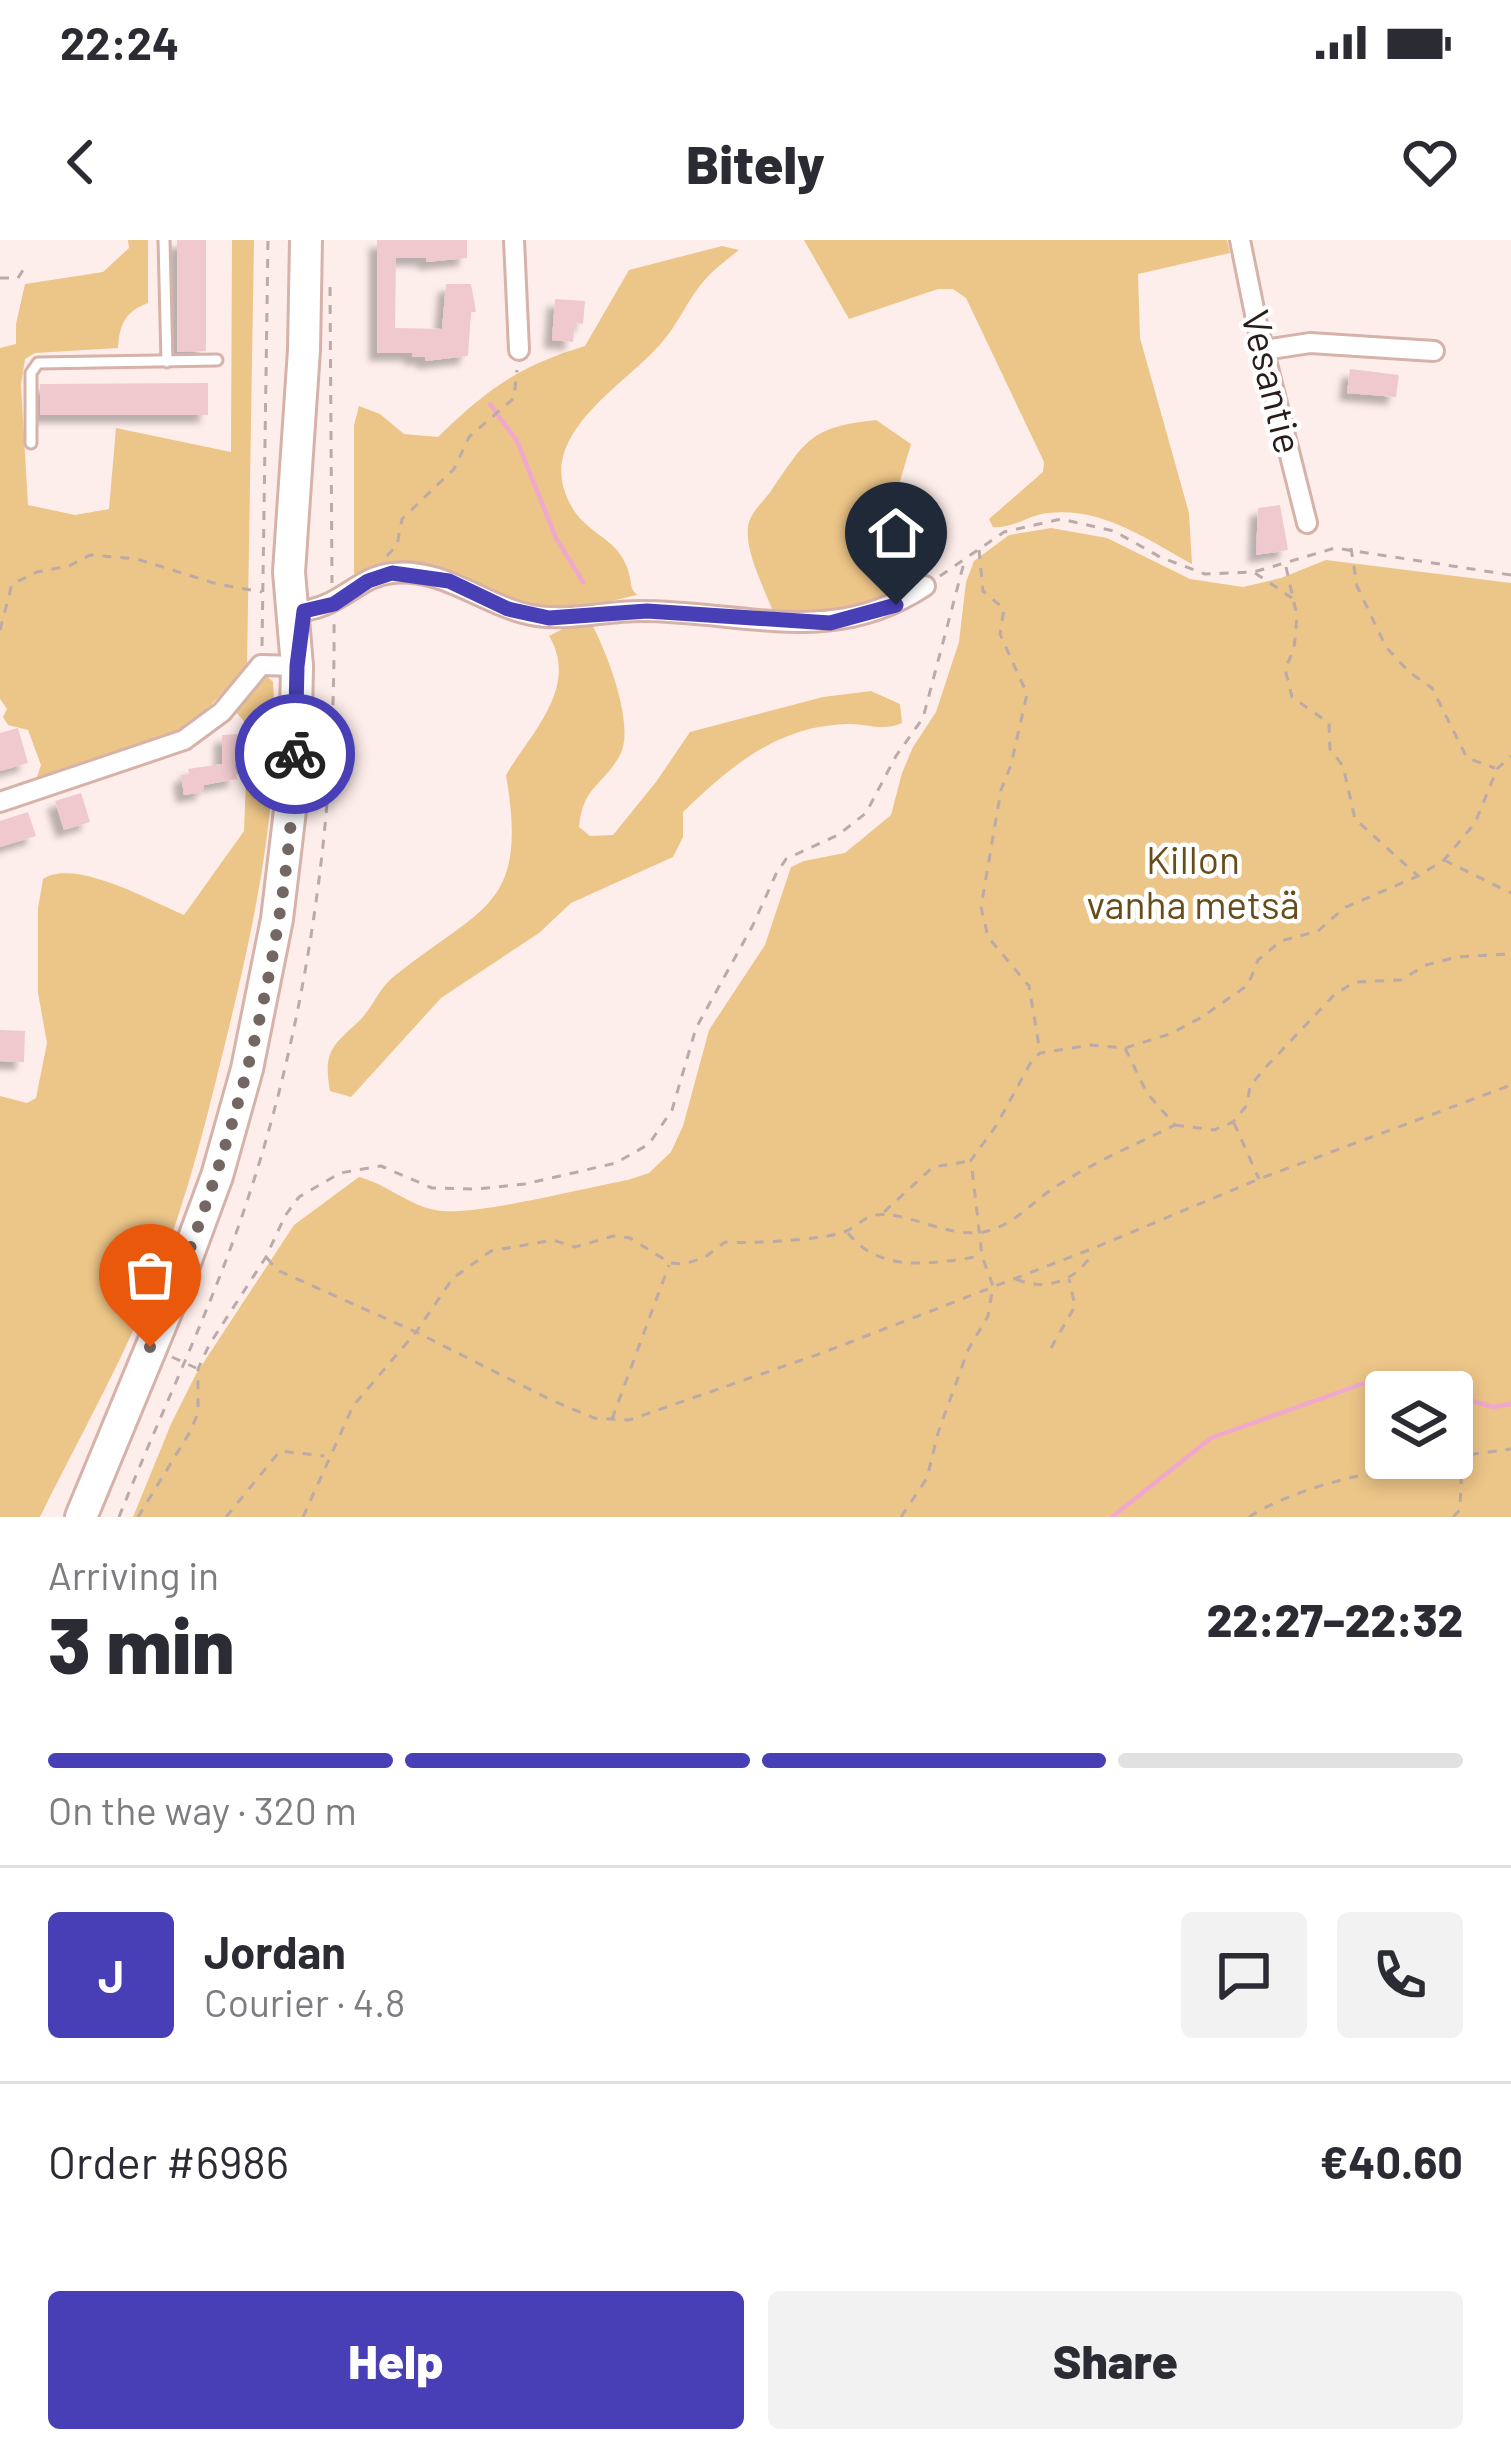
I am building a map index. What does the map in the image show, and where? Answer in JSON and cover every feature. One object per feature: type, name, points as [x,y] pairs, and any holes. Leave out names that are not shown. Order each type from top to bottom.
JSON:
[{"type":"main road","points":[[81,1517],[195,1238],[247,1070],[277,919],[295,769],[297,666],[297,404],[288,240]]},
{"type":"main road","points":[[297,404],[304,350],[306,240]]},
{"type":"main road","points":[[62,1517],[133,1387]]},
{"type":"street","points":[[514,240],[519,350]]},
{"type":"street","name":"Vesantie","points":[[1240,240],[1307,524]]},
{"type":"street","points":[[1264,350],[1310,343],[1434,351]]},
{"type":"street","points":[[297,611],[334,604],[368,581],[392,573],[430,576],[508,609],[549,618],[647,611],[830,623],[880,612],[925,586]]},
{"type":"street","points":[[0,802],[184,740],[222,712],[261,664],[297,666]]},
{"type":"lane","points":[[164,240],[167,362]]},
{"type":"lane","points":[[32,443],[31,373],[38,363],[217,360]]},
{"type":"path","points":[[261,664],[268,240]]},
{"type":"path","points":[[0,278],[18,278],[25,267]]},
{"type":"path","points":[[368,581],[397,544],[402,520],[454,469],[469,437],[514,398],[519,350]]},
{"type":"path","points":[[925,586],[1004,532],[1061,519],[1114,531],[1190,571],[1222,576],[1351,548],[1511,575]]},
{"type":"path","points":[[978,548],[984,567],[983,591],[1004,609],[1000,634],[1027,694],[1001,790],[981,907],[988,937],[1029,986],[1040,1053]]},
{"type":"path","points":[[1351,548],[1357,586],[1386,647],[1432,688],[1467,758],[1497,769]]},
{"type":"path","points":[[0,630],[12,584],[90,556],[137,560],[263,592]]},
{"type":"path","points":[[139,1517],[190,1432],[197,1413],[198,1369],[299,1197],[351,1168],[381,1166],[432,1188],[477,1189],[525,1184],[616,1163],[650,1144],[672,1109],[696,1028],[776,874],[786,860],[838,835],[866,813],[896,756],[923,718],[964,559]]},
{"type":"path","points":[[1285,565],[1298,616],[1286,669],[1292,697],[1329,723],[1330,749],[1343,766],[1355,819],[1418,876]]},
{"type":"path","points":[[1254,572],[1292,598]]},
{"type":"path","points":[[901,1517],[927,1478],[968,1350],[988,1316],[993,1286],[982,1256],[971,1160],[1031,1062],[1040,1053],[1091,1045],[1125,1048],[1202,1017],[1248,985],[1258,960],[1281,940],[1318,932],[1344,908],[1444,860],[1475,823],[1497,769],[1511,756]]},
{"type":"path","points":[[1444,860],[1511,893]]},
{"type":"path","points":[[303,1517],[353,1406],[416,1332],[453,1278],[490,1251],[553,1240],[575,1247],[613,1236],[630,1238],[670,1263],[704,1258],[725,1242],[751,1244],[846,1232],[863,1218],[882,1214],[938,1230],[980,1233],[1010,1224],[1063,1181],[1175,1125],[1214,1130],[1233,1122],[1247,1105],[1250,1087],[1294,1034],[1335,994],[1355,982],[1401,980],[1426,965],[1457,957],[1511,954]]},
{"type":"path","points":[[1125,1048],[1148,1093],[1175,1125]]},
{"type":"path","points":[[266,1257],[277,1270],[551,1400],[611,1420],[629,1420],[1094,1249],[1259,1179],[1511,1085]]},
{"type":"path","points":[[1233,1122],[1259,1179]]},
{"type":"path","points":[[882,1214],[933,1167],[971,1160]]},
{"type":"path","points":[[846,1232],[863,1253],[917,1265],[982,1256]]},
{"type":"path","points":[[1014,1278],[1032,1286],[1052,1285],[1078,1273],[1094,1249]]},
{"type":"path","points":[[611,1420],[670,1263]]},
{"type":"path","points":[[1051,1348],[1075,1306],[1069,1277]]},
{"type":"path","points":[[183,1363],[198,1369]]},
{"type":"path","points":[[1473,1454],[1511,1449]]},
{"type":"path","points":[[226,1517],[280,1451],[327,1457]]},
{"type":"path","points":[[1249,1517],[1268,1505],[1365,1477]]},
{"type":"path","points":[[1453,1517],[1460,1510],[1461,1479]]},
{"type":"green space","points":[[128,240],[148,240],[148,303],[125,320],[118,348],[35,353],[25,359],[21,385],[28,505],[75,515],[109,509],[116,428],[231,452],[232,240],[254,240],[247,667],[178,732],[35,783],[41,765],[28,730],[8,725],[3,717],[7,709],[0,699],[0,348],[16,344],[25,284],[103,272],[129,248]]},
{"type":"green space","points":[[804,240],[1227,240],[1230,253],[1138,274],[1140,338],[1189,513],[1192,564],[1123,527],[1087,515],[1048,513],[993,527],[989,519],[1043,472],[1044,462],[966,298],[953,289],[938,289],[849,319]]},
{"type":"green space","points":[[722,246],[739,250],[703,282],[663,341],[592,409],[566,449],[561,471],[566,495],[583,521],[622,556],[637,595],[547,608],[511,600],[431,569],[410,566],[362,576],[354,573],[354,425],[359,406],[380,414],[404,434],[438,437],[505,381],[585,346],[629,270]]},
{"type":"green space","points":[[876,420],[911,444],[892,508],[920,545],[922,564],[915,590],[863,614],[774,614],[751,556],[751,518],[812,439],[837,427]]},
{"type":"green space","name":"Killon vanha metsä","points":[[1051,528],[1107,538],[1190,579],[1243,587],[1326,560],[1511,583],[1511,1517],[133,1517],[196,1374],[294,1225],[359,1177],[435,1210],[473,1210],[628,1180],[649,1173],[671,1152],[683,1126],[709,1030],[765,945],[791,867],[845,853],[891,815],[902,773],[936,712],[959,642],[966,582],[974,561],[1009,535]]},
{"type":"green space","points":[[580,620],[590,621],[604,650],[624,726],[620,755],[581,813],[579,827],[590,836],[613,835],[690,732],[823,697],[871,691],[900,704],[902,723],[822,726],[757,752],[683,812],[683,837],[673,857],[571,903],[539,933],[441,998],[351,1097],[330,1091],[329,1058],[336,1044],[387,983],[474,917],[504,879],[511,853],[506,775],[555,692],[559,673],[549,636]]},
{"type":"green space","points":[[265,674],[273,682],[275,729],[262,872],[186,1193],[132,1333],[40,1517],[0,1517],[0,1096],[27,1103],[36,1098],[47,1043],[38,993],[38,908],[43,879],[57,874],[93,877],[184,915],[244,831],[248,726],[230,705]]},
{"type":"building","points":[[177,240],[206,240],[206,351],[177,352]]},
{"type":"building","points":[[377,240],[467,240],[467,258],[426,262],[426,258],[396,258],[395,328],[442,329],[446,284],[471,284],[476,312],[471,312],[468,356],[425,361],[412,353],[377,353]]},
{"type":"building","points":[[555,299],[585,301],[583,324],[575,323],[573,342],[552,340]]},
{"type":"building","points":[[1350,369],[1399,375],[1396,397],[1347,393]]},
{"type":"building","points":[[208,383],[208,415],[40,415],[40,384]]},
{"type":"building","points":[[1280,505],[1288,550],[1256,555],[1258,508]]},
{"type":"building","points":[[18,728],[28,763],[0,771],[0,733]]},
{"type":"building","points":[[237,734],[238,744],[261,746],[259,766],[234,764],[237,779],[204,785],[204,792],[184,795],[181,775],[189,774],[188,769],[222,764],[222,735]]},
{"type":"building","points":[[81,793],[90,822],[64,830],[55,801]]},
{"type":"building","points":[[28,812],[36,836],[0,847],[0,821]]},
{"type":"building","points":[[0,1030],[25,1031],[24,1062],[0,1061]]},
{"type":"waterway","points":[[490,404],[517,441],[556,538],[583,582]]},
{"type":"waterway","points":[[1112,1517],[1211,1438],[1365,1383]]},
{"type":"waterway","points":[[1473,1401],[1493,1407],[1511,1404]]},
{"type":"way so far","points":[[150,1347],[217,1176],[247,1070],[277,919],[295,754]]},
{"type":"route","points":[[295,754],[304,611],[334,604],[368,581],[392,573],[449,581],[508,609],[549,618],[671,611],[830,623],[896,605]]}]
